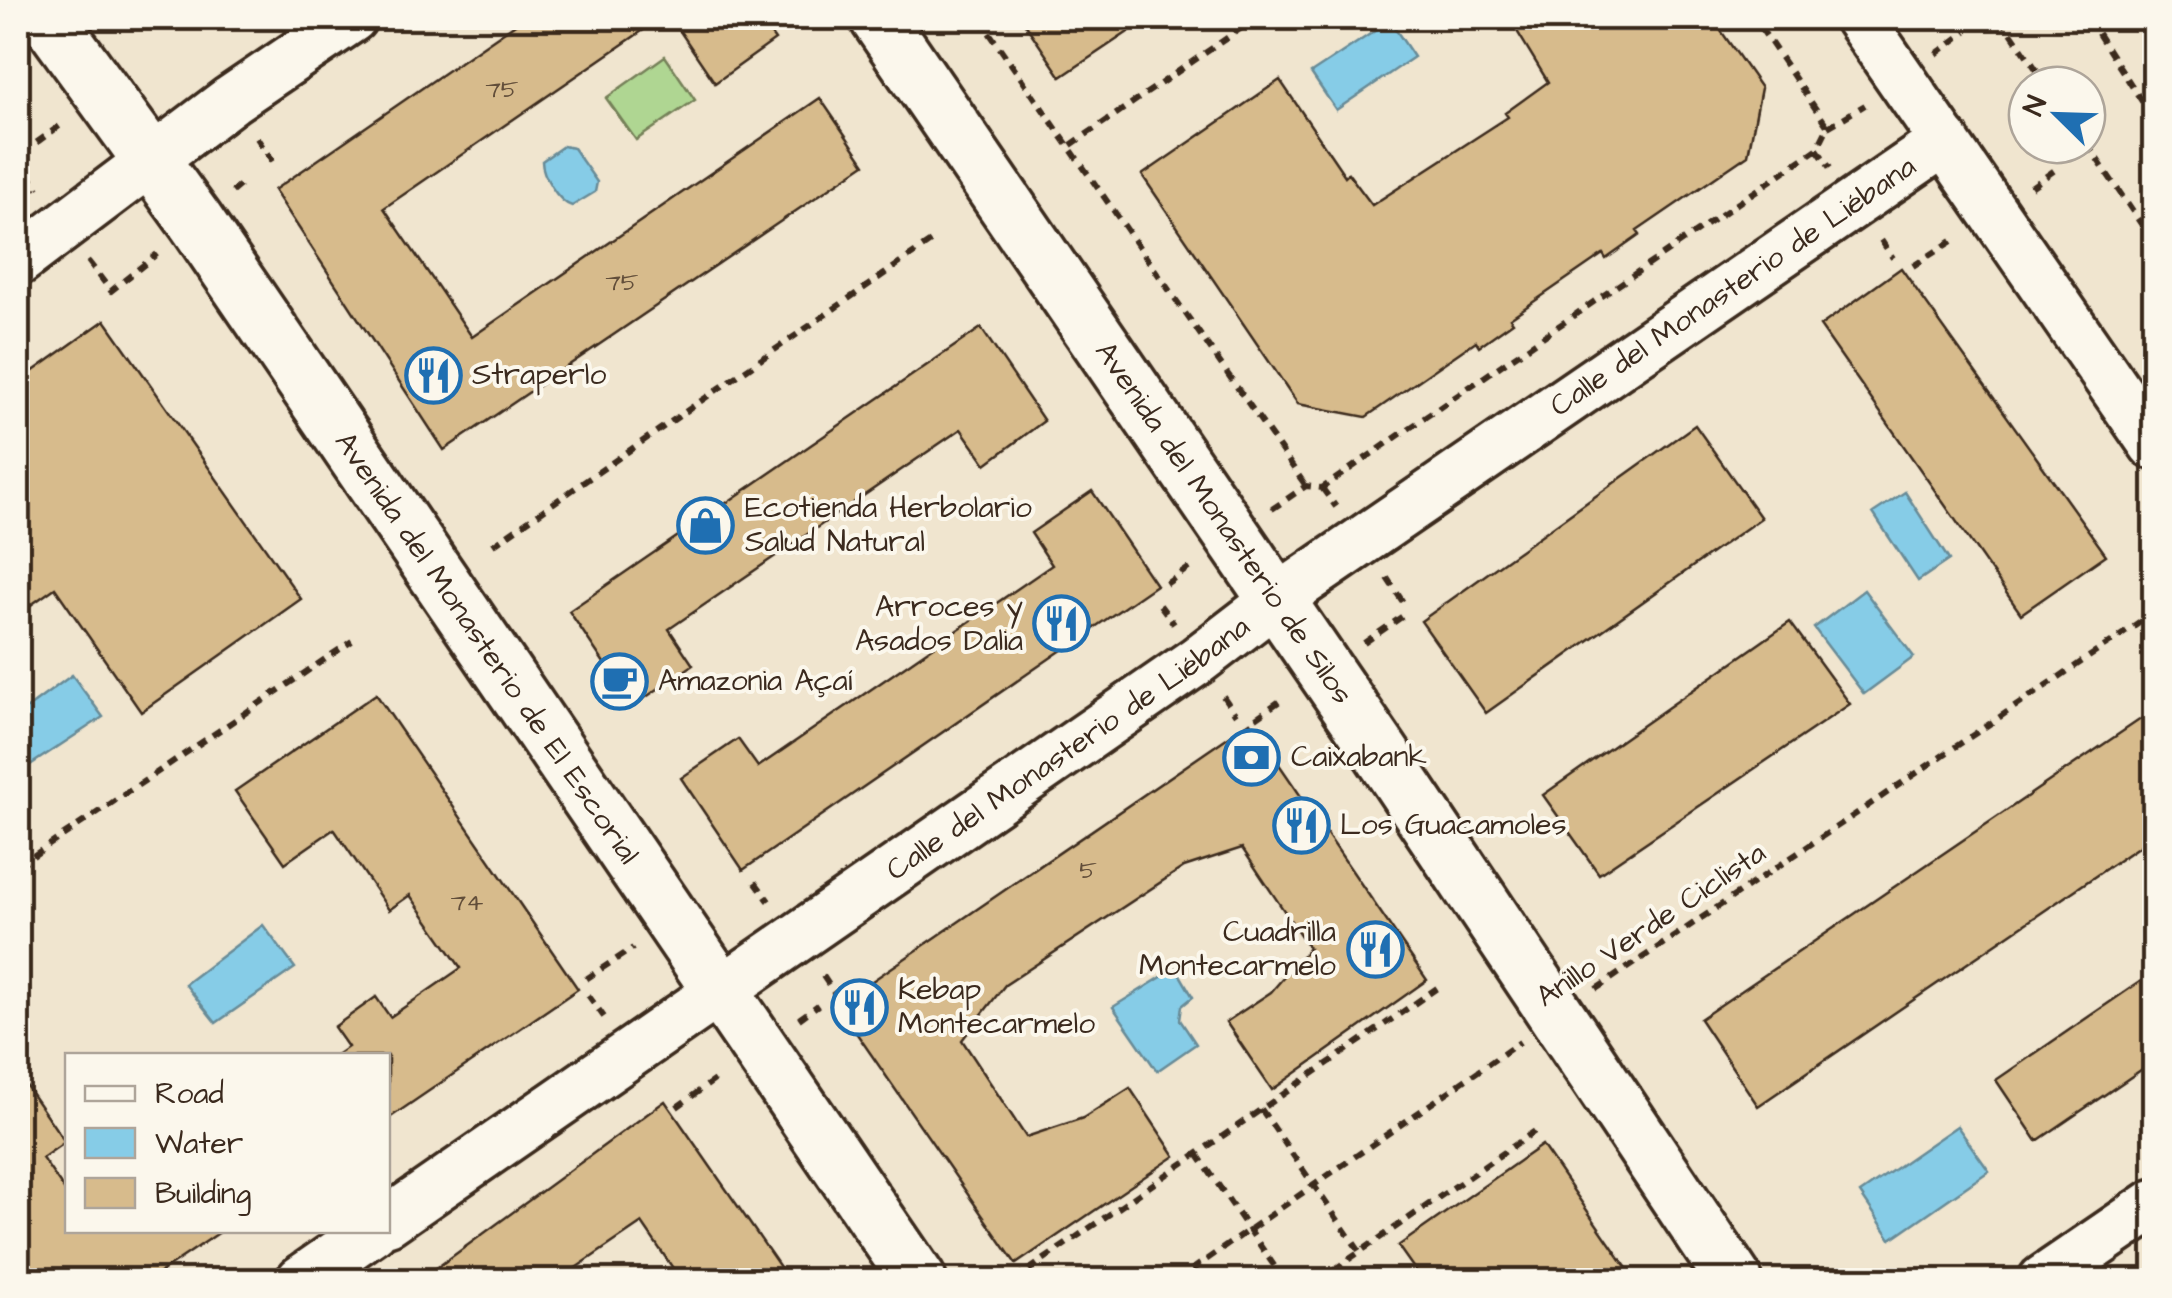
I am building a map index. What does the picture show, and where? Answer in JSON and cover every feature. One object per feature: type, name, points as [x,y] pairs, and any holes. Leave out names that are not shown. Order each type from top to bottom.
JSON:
[{"type":"street","name":"Avenida del Monasterio de El Escorial","points":[[48,18],[442,580],[718,993],[918,1280]]},
{"type":"street","points":[[18,261],[352,18]]},
{"type":"street","name":"Avenida del Monasterio de Silos","points":[[878,18],[1734,1280]]},
{"type":"street","points":[[1858,18],[2154,444]]},
{"type":"street","name":"Calle del Monasterio de Liébana","points":[[390,1220],[1198,660],[1276,600],[1945,141]]},
{"type":"street","points":[[2043,1280],[2154,1204]]},
{"type":"street","points":[[301,1280],[370,1233]]},
{"type":"path","points":[[979,18],[1071,144],[1306,486]]},
{"type":"path","points":[[1071,144],[1256,18]]},
{"type":"path","points":[[1271,510],[1306,486],[1322,488],[1817,149],[1828,127],[1754,18]]},
{"type":"path","points":[[2001,18],[2033,65]]},
{"type":"path","points":[[2088,18],[2154,120]]},
{"type":"path","points":[[2101,165],[2154,243]]},
{"type":"path","points":[[493,545],[932,241]]},
{"type":"path","points":[[1166,584],[1199,561]]},
{"type":"path","name":"Anillo Verde Ciclista","points":[[1177,1280],[1555,1016],[2154,613]]},
{"type":"path","points":[[18,866],[352,641]]},
{"type":"path","points":[[1014,1280],[1440,986]]},
{"type":"path","points":[[1261,1110],[1360,1252]]},
{"type":"path","points":[[1319,1280],[1538,1129]]},
{"type":"path","points":[[1197,1154],[1284,1280]]},
{"type":"green space","points":[[665,56],[695,100],[636,140],[606,98]]},
{"type":"water","points":[[1390,21],[1414,57],[1336,110],[1311,73]]},
{"type":"water","points":[[563,146],[573,148],[597,182],[595,192],[572,206],[556,194],[542,161]]},
{"type":"water","points":[[1905,492],[1949,560],[1918,581],[1873,513]]},
{"type":"water","points":[[1864,590],[1914,657],[1864,694],[1814,628]]},
{"type":"water","points":[[72,675],[103,717],[18,773],[18,715]]},
{"type":"water","points":[[263,925],[295,968],[216,1023],[185,984]]},
{"type":"water","points":[[1176,968],[1193,997],[1182,1006],[1180,1020],[1196,1044],[1157,1071],[1113,1007]]},
{"type":"water","points":[[1957,1126],[1989,1171],[1891,1239],[1860,1193]]},
{"type":"building","points":[[524,18],[661,18],[384,208],[472,337],[820,98],[865,164],[444,450],[274,190]]},
{"type":"building","points":[[671,18],[759,18],[775,40],[715,83]]},
{"type":"building","points":[[1021,18],[1149,18],[1061,77]]},
{"type":"building","points":[[1509,18],[1712,18],[1761,88],[1748,155],[1637,231],[1640,235],[1606,259],[1603,254],[1510,318],[1513,322],[1479,346],[1476,341],[1366,417],[1298,404],[1142,175],[1280,80],[1345,176],[1348,173],[1372,205],[1508,117],[1505,113],[1548,82]]},
{"type":"building","points":[[1901,268],[2106,555],[2021,614],[1820,326]]},
{"type":"building","points":[[105,320],[301,599],[141,712],[55,588],[18,614],[18,382]]},
{"type":"building","points":[[981,328],[1044,421],[986,464],[961,429],[669,629],[693,665],[633,706],[569,611]]},
{"type":"building","points":[[1695,425],[1761,518],[1486,713],[1421,621]]},
{"type":"building","points":[[1092,491],[1156,585],[743,870],[681,778],[738,739],[758,767],[1052,565],[1031,533]]},
{"type":"building","points":[[1790,622],[1850,704],[1599,874],[1543,795]]},
{"type":"building","points":[[376,694],[578,989],[390,1118],[390,1053],[339,1053],[348,1047],[334,1027],[376,997],[390,1017],[461,968],[410,895],[389,910],[334,829],[285,863],[235,791]]},
{"type":"building","points":[[2154,710],[2154,836],[1758,1106],[1700,1019]]},
{"type":"building","points":[[1250,722],[1427,980],[1272,1090],[1226,1022],[1271,992],[1309,948],[1242,848],[1184,867],[1005,985],[962,1040],[1026,1137],[1083,1118],[1130,1088],[1175,1156],[1016,1264],[837,1005]]},
{"type":"building","points":[[2154,972],[2154,1061],[2037,1141],[1996,1080]]},
{"type":"building","points":[[18,1074],[65,1142],[42,1158],[65,1191],[65,1233],[219,1233],[149,1280],[18,1280]]},
{"type":"building","points":[[665,1101],[789,1280],[681,1280],[642,1223],[558,1280],[420,1280]]},
{"type":"building","points":[[1542,1145],[1635,1280],[1422,1280],[1398,1246]]},
{"type":"place","name":"Straperlo","points":[[433,375]]},
{"type":"place","name":"Ecotienda Herbolario Salud Natural","points":[[706,525]]},
{"type":"place","name":"Arroces y Asados Dalia","points":[[1062,624]]},
{"type":"place","name":"Amazonia Açaí","points":[[619,681]]},
{"type":"place","name":"Caixabank","points":[[1252,757]]},
{"type":"place","name":"Los Guacamoles","points":[[1301,825]]},
{"type":"place","name":"Cuadrilla Montecarmelo","points":[[1375,949]]},
{"type":"place","name":"Kebap Montecarmelo","points":[[859,1007]]}]
